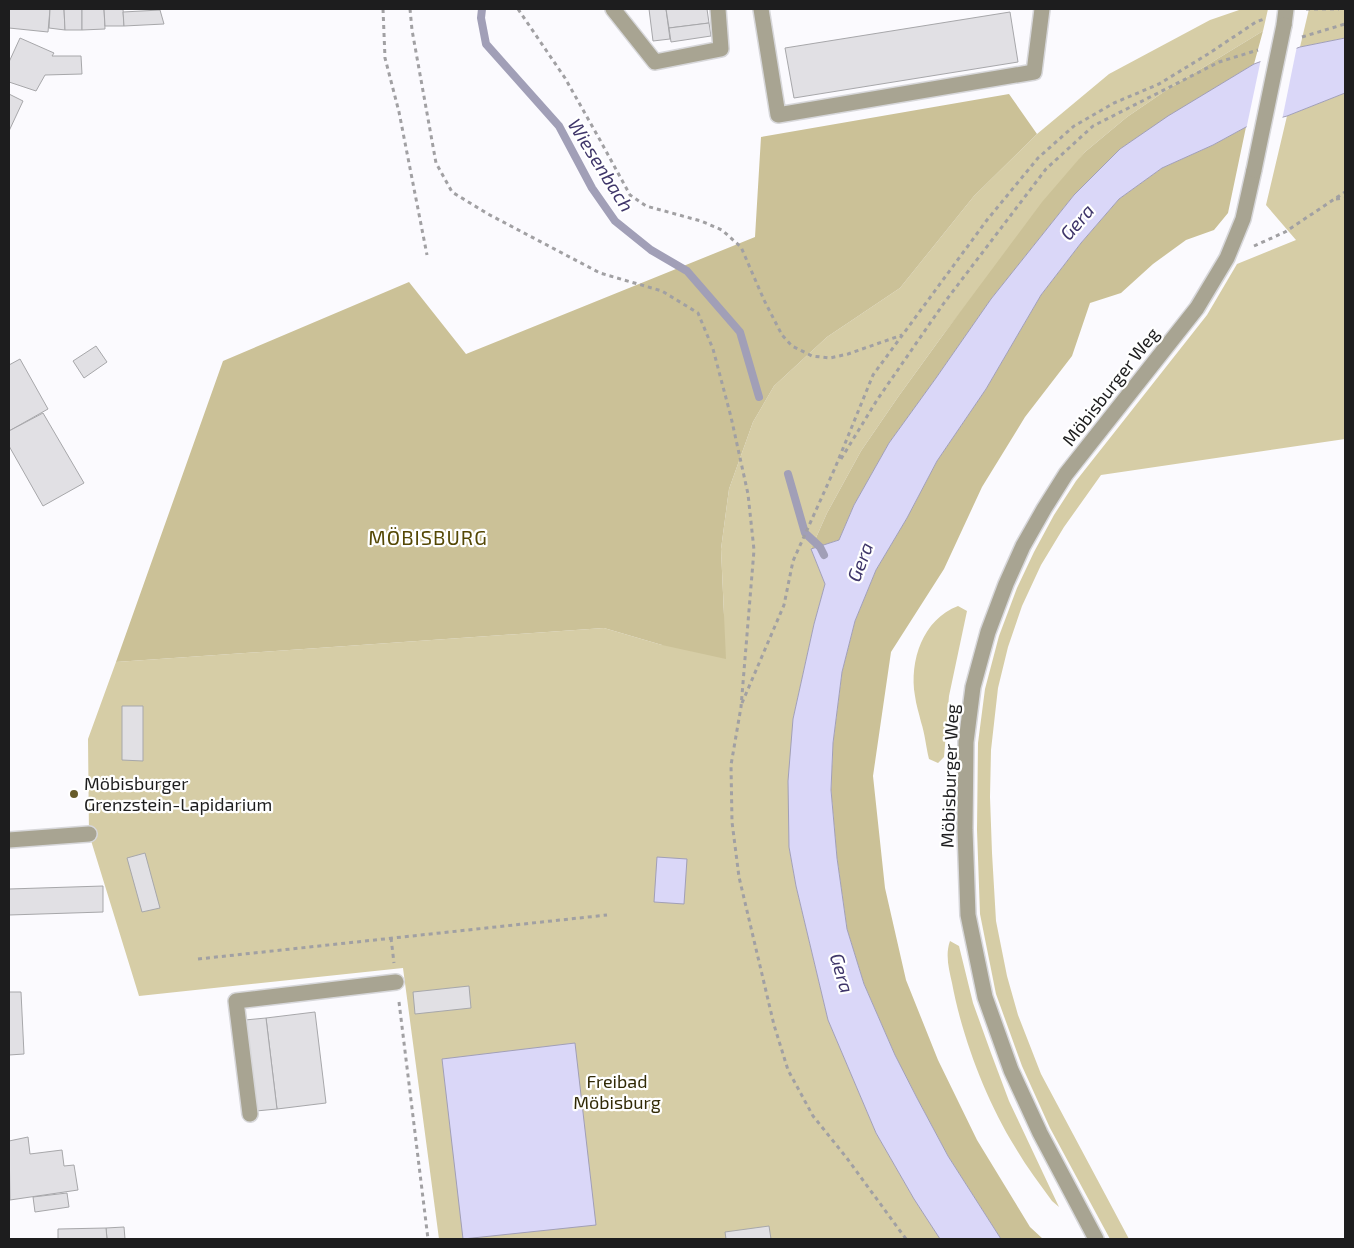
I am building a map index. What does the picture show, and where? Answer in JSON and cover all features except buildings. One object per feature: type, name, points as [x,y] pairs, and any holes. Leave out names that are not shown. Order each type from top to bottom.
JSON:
[{"type":"street","points":[[613,9],[655,62],[721,49],[718,9]]},
{"type":"street","points":[[761,9],[778,115],[1034,72],[1042,9]]},
{"type":"street","name":"Möbisburger Weg","points":[[1096,1239],[1040,1133],[1011,1070],[985,997],[968,915],[965,830],[966,742],[973,687],[988,632],[1006,584],[1023,546],[1044,509],[1066,474],[1197,308],[1227,258],[1243,219],[1285,14]]},
{"type":"street","points":[[9,840],[89,834]]},
{"type":"street","points":[[250,1114],[236,1002],[396,982]]},
{"type":"path","points":[[383,9],[385,58],[399,112],[427,255]]},
{"type":"path","points":[[410,9],[413,39],[436,164],[452,192],[488,214],[600,273],[662,291],[698,313],[713,349],[731,417],[748,494],[754,550],[741,706],[731,765],[732,822],[739,877],[774,1025],[788,1070],[813,1116],[846,1157],[906,1239]]},
{"type":"path","points":[[518,9],[565,78],[630,195],[646,206],[701,221],[722,230],[740,247],[782,335],[792,346],[812,356],[830,358],[848,354],[903,334]]},
{"type":"path","points":[[741,706],[784,605],[793,561],[835,468],[873,375],[987,220],[1038,158],[1074,126],[1114,103],[1159,84],[1256,22],[1285,14],[1339,9]]},
{"type":"path","points":[[1295,39],[1345,24]]},
{"type":"path","points":[[835,468],[877,400],[944,303],[1046,169],[1093,126],[1219,62],[1266,48]]},
{"type":"path","points":[[1227,258],[1285,232],[1345,192]]},
{"type":"path","points":[[1335,199],[1345,198]]},
{"type":"path","points":[[198,959],[607,915]]},
{"type":"path","points":[[391,938],[428,1239]]},
{"type":"green space","name":"Freibad Möbisburg","points":[[1242,9],[1268,9],[1263,31],[1168,89],[1127,117],[1085,152],[943,335],[898,397],[861,451],[827,513],[811,549],[825,584],[793,719],[789,847],[796,886],[828,1020],[876,1133],[914,1199],[940,1239],[439,1239],[403,968],[139,996],[89,834],[88,739],[116,662],[604,628],[662,645],[724,614],[721,549],[729,489],[753,422],[774,386],[827,337],[900,288],[974,196],[1037,134],[1109,74],[1210,20]]},
{"type":"green space","points":[[1309,9],[1345,9],[1345,38],[1300,47]]},
{"type":"green space","points":[[1345,93],[1345,439],[1101,475],[1064,527],[1041,565],[1022,606],[1008,647],[998,688],[991,750],[990,797],[996,921],[1007,976],[1018,1015],[1041,1074],[1129,1239],[1110,1239],[1050,1128],[1022,1066],[996,994],[980,914],[977,830],[978,743],[985,689],[999,636],[1017,588],[1054,515],[1076,481],[1207,315],[1237,264],[1296,240],[1266,205],[1287,116]]},
{"type":"green space","points":[[958,606],[967,611],[949,696],[944,757],[938,763],[929,759],[915,699],[914,669],[921,643],[927,631],[946,612]]},
{"type":"green space","points":[[950,941],[959,946],[973,1003],[1009,1101],[1059,1207],[1052,1201],[1004,1129],[976,1068],[956,1004],[948,962]]},
{"type":"shaded area","points":[[1263,31],[1254,64],[1169,116],[1120,149],[1074,195],[991,299],[889,443],[854,505],[839,540],[811,549],[827,513],[861,451],[898,397],[1042,202],[1085,152],[1127,117],[1168,89]]},
{"type":"shaded area","points":[[1009,94],[1037,134],[974,196],[900,288],[827,337],[774,386],[753,422],[729,489],[721,549],[726,659],[662,645],[604,628],[116,662],[223,361],[409,282],[466,354],[755,237],[761,137]]},
{"type":"shaded area","points":[[1246,127],[1228,213],[1214,230],[1186,240],[1153,264],[1121,293],[1090,303],[1072,356],[1025,417],[982,487],[944,569],[891,652],[873,776],[885,888],[906,980],[938,1060],[977,1140],[1030,1227],[1043,1239],[1001,1239],[948,1156],[895,1055],[864,984],[847,929],[837,858],[831,790],[833,743],[842,672],[855,621],[876,570],[907,518],[937,461],[986,389],[1041,295],[1081,243],[1119,199],[1162,168],[1213,145]]},
{"type":"water","name":"Gera","points":[[1345,38],[1345,93],[1287,116],[1246,127],[1213,145],[1162,168],[1119,199],[1081,243],[1041,295],[986,389],[937,461],[907,518],[876,570],[855,621],[842,672],[833,743],[831,790],[837,858],[847,929],[864,984],[895,1055],[948,1156],[1001,1239],[940,1239],[914,1199],[876,1133],[828,1020],[796,886],[789,847],[788,781],[793,719],[825,584],[811,549],[839,540],[854,505],[889,443],[991,299],[1074,195],[1120,149],[1168,116],[1254,64],[1300,47]]},
{"type":"water","points":[[657,857],[687,859],[684,904],[654,902]]},
{"type":"water","points":[[575,1043],[596,1225],[463,1239],[442,1059]]},
{"type":"pier","points":[[1297,46],[1282,120],[1246,130],[1261,59]]},
{"type":"waterway","name":"Wiesenbach","points":[[482,9],[481,18],[486,44],[559,126],[592,188],[615,221],[651,250],[687,271],[740,332],[759,397]]},
{"type":"waterway","name":"Wiesenbach","points":[[788,474],[805,533],[820,547],[824,555]]},
{"type":"place","name":"Möbisburger Grenzstein-Lapidarium","points":[[74,794]]},
{"type":"district","name":"MÖBISBURG","points":[[428,538]]}]
